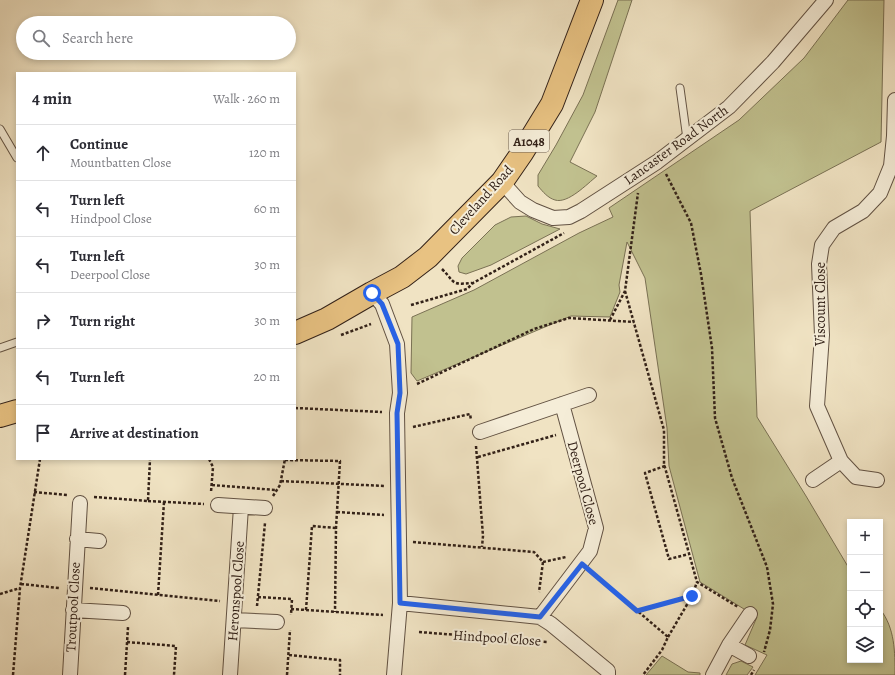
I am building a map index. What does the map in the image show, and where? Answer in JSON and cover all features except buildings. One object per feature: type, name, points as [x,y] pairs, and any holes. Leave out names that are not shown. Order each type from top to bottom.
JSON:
[{"type":"main road","name":"Cleveland Road","points":[[296,333],[327,318],[402,277],[428,257],[502,182],[552,104],[592,0]]},
{"type":"main road","points":[[0,416],[16,411]]},
{"type":"street","name":"Lancaster Road North","points":[[502,182],[520,202],[533,210],[553,218],[569,217],[581,211],[657,162],[729,107],[773,62],[826,0]]},
{"type":"street","name":"Viscount Close","points":[[877,480],[856,477],[841,461],[817,406],[822,335],[819,264],[822,245],[834,228],[863,211],[880,193],[891,166],[895,100]]},
{"type":"street","points":[[372,293],[382,304],[398,344],[400,393],[397,413],[400,603],[394,675]]},
{"type":"street","points":[[476,433],[589,395]]},
{"type":"street","name":"Deerpool Close","points":[[538,617],[582,564],[592,548],[596,528],[562,404]]},
{"type":"street","points":[[813,480],[841,461]]},
{"type":"street","name":"Troutpool Close","points":[[70,675],[80,498]]},
{"type":"street","points":[[214,505],[269,510]]},
{"type":"street","name":"Heronspool Close","points":[[230,675],[241,507]]},
{"type":"street","points":[[77,540],[99,541]]},
{"type":"street","name":"Hindpool Close","points":[[400,603],[538,617],[552,624],[609,674]]},
{"type":"street","points":[[73,610],[123,613]]},
{"type":"street","points":[[713,675],[750,614]]},
{"type":"street","points":[[234,620],[277,622]]},
{"type":"street","points":[[730,645],[753,661]]},
{"type":"lane","points":[[680,88],[687,140]]},
{"type":"lane","points":[[0,129],[16,156]]},
{"type":"lane","points":[[0,348],[16,342]]},
{"type":"path","points":[[657,162],[667,176],[691,223],[701,274],[712,348],[715,418],[732,478],[767,567],[773,604],[770,630],[763,653]]},
{"type":"path","points":[[610,320],[625,291],[638,192]]},
{"type":"path","points":[[411,305],[467,289],[473,283],[562,234]]},
{"type":"path","points":[[428,257],[444,270],[452,282],[457,284],[473,283]]},
{"type":"path","points":[[625,291],[664,430],[665,466],[697,582],[692,596],[662,650],[643,675]]},
{"type":"path","points":[[417,384],[534,329],[569,318],[634,322]]},
{"type":"path","points":[[296,408],[397,413]]},
{"type":"path","points":[[413,427],[470,414],[476,433],[483,536],[482,547]]},
{"type":"path","points":[[477,457],[570,431]]},
{"type":"path","points":[[296,459],[340,461],[336,528],[335,612]]},
{"type":"path","points":[[13,675],[20,584],[40,460]]},
{"type":"path","points":[[148,501],[150,460]]},
{"type":"path","points":[[34,492],[80,498],[214,505],[212,485],[213,467],[210,460]]},
{"type":"path","points":[[256,621],[264,524],[274,494],[280,485],[285,460]]},
{"type":"path","points":[[665,466],[645,473],[669,559],[689,554]]},
{"type":"path","points":[[281,481],[398,487]]},
{"type":"path","points":[[212,485],[276,490]]},
{"type":"path","points":[[158,595],[164,502]]},
{"type":"path","points":[[337,512],[399,517]]},
{"type":"path","points":[[306,610],[312,526],[336,528]]},
{"type":"path","points":[[399,540],[534,552],[543,562],[538,617]]},
{"type":"path","points":[[582,564],[668,637]]},
{"type":"path","points":[[697,582],[750,614]]},
{"type":"path","points":[[20,584],[235,602]]},
{"type":"path","points":[[0,594],[20,588]]},
{"type":"path","points":[[637,611],[692,596]]},
{"type":"path","points":[[291,609],[388,615]]},
{"type":"path","name":"Hindpool Close","points":[[419,632],[575,644]]},
{"type":"path","points":[[125,675],[127,642],[176,646],[174,675]]},
{"type":"path","points":[[287,675],[289,655],[340,660],[340,675]]},
{"type":"path","points":[[751,675],[753,661]]},
{"type":"green space","points":[[618,0],[632,0],[595,112],[570,162],[597,176],[583,188],[566,199],[555,200],[544,193],[538,186],[538,175],[583,95]]},
{"type":"green space","points":[[848,0],[884,0],[881,142],[750,211],[757,417],[847,565],[847,663],[883,663],[883,613],[889,624],[893,640],[895,675],[755,675],[767,655],[745,645],[757,617],[700,582],[669,466],[667,428],[645,278],[627,242],[619,285],[620,292],[610,317],[571,316],[417,381],[411,373],[412,317],[474,290],[579,233],[613,217],[609,208],[739,120],[804,58]]},
{"type":"green space","points":[[526,216],[542,224],[560,229],[491,265],[466,274],[459,272],[458,266],[462,258],[495,225],[511,217]]},
{"type":"green space","points":[[662,656],[688,672],[700,673],[700,675],[646,675]]},
{"type":"green space","points":[[741,661],[753,667],[747,675],[726,675],[732,664]]},
{"type":"route","points":[[372,293],[382,304],[398,344],[400,393],[397,413],[400,603],[540,617],[582,564],[637,611],[692,596]]}]
